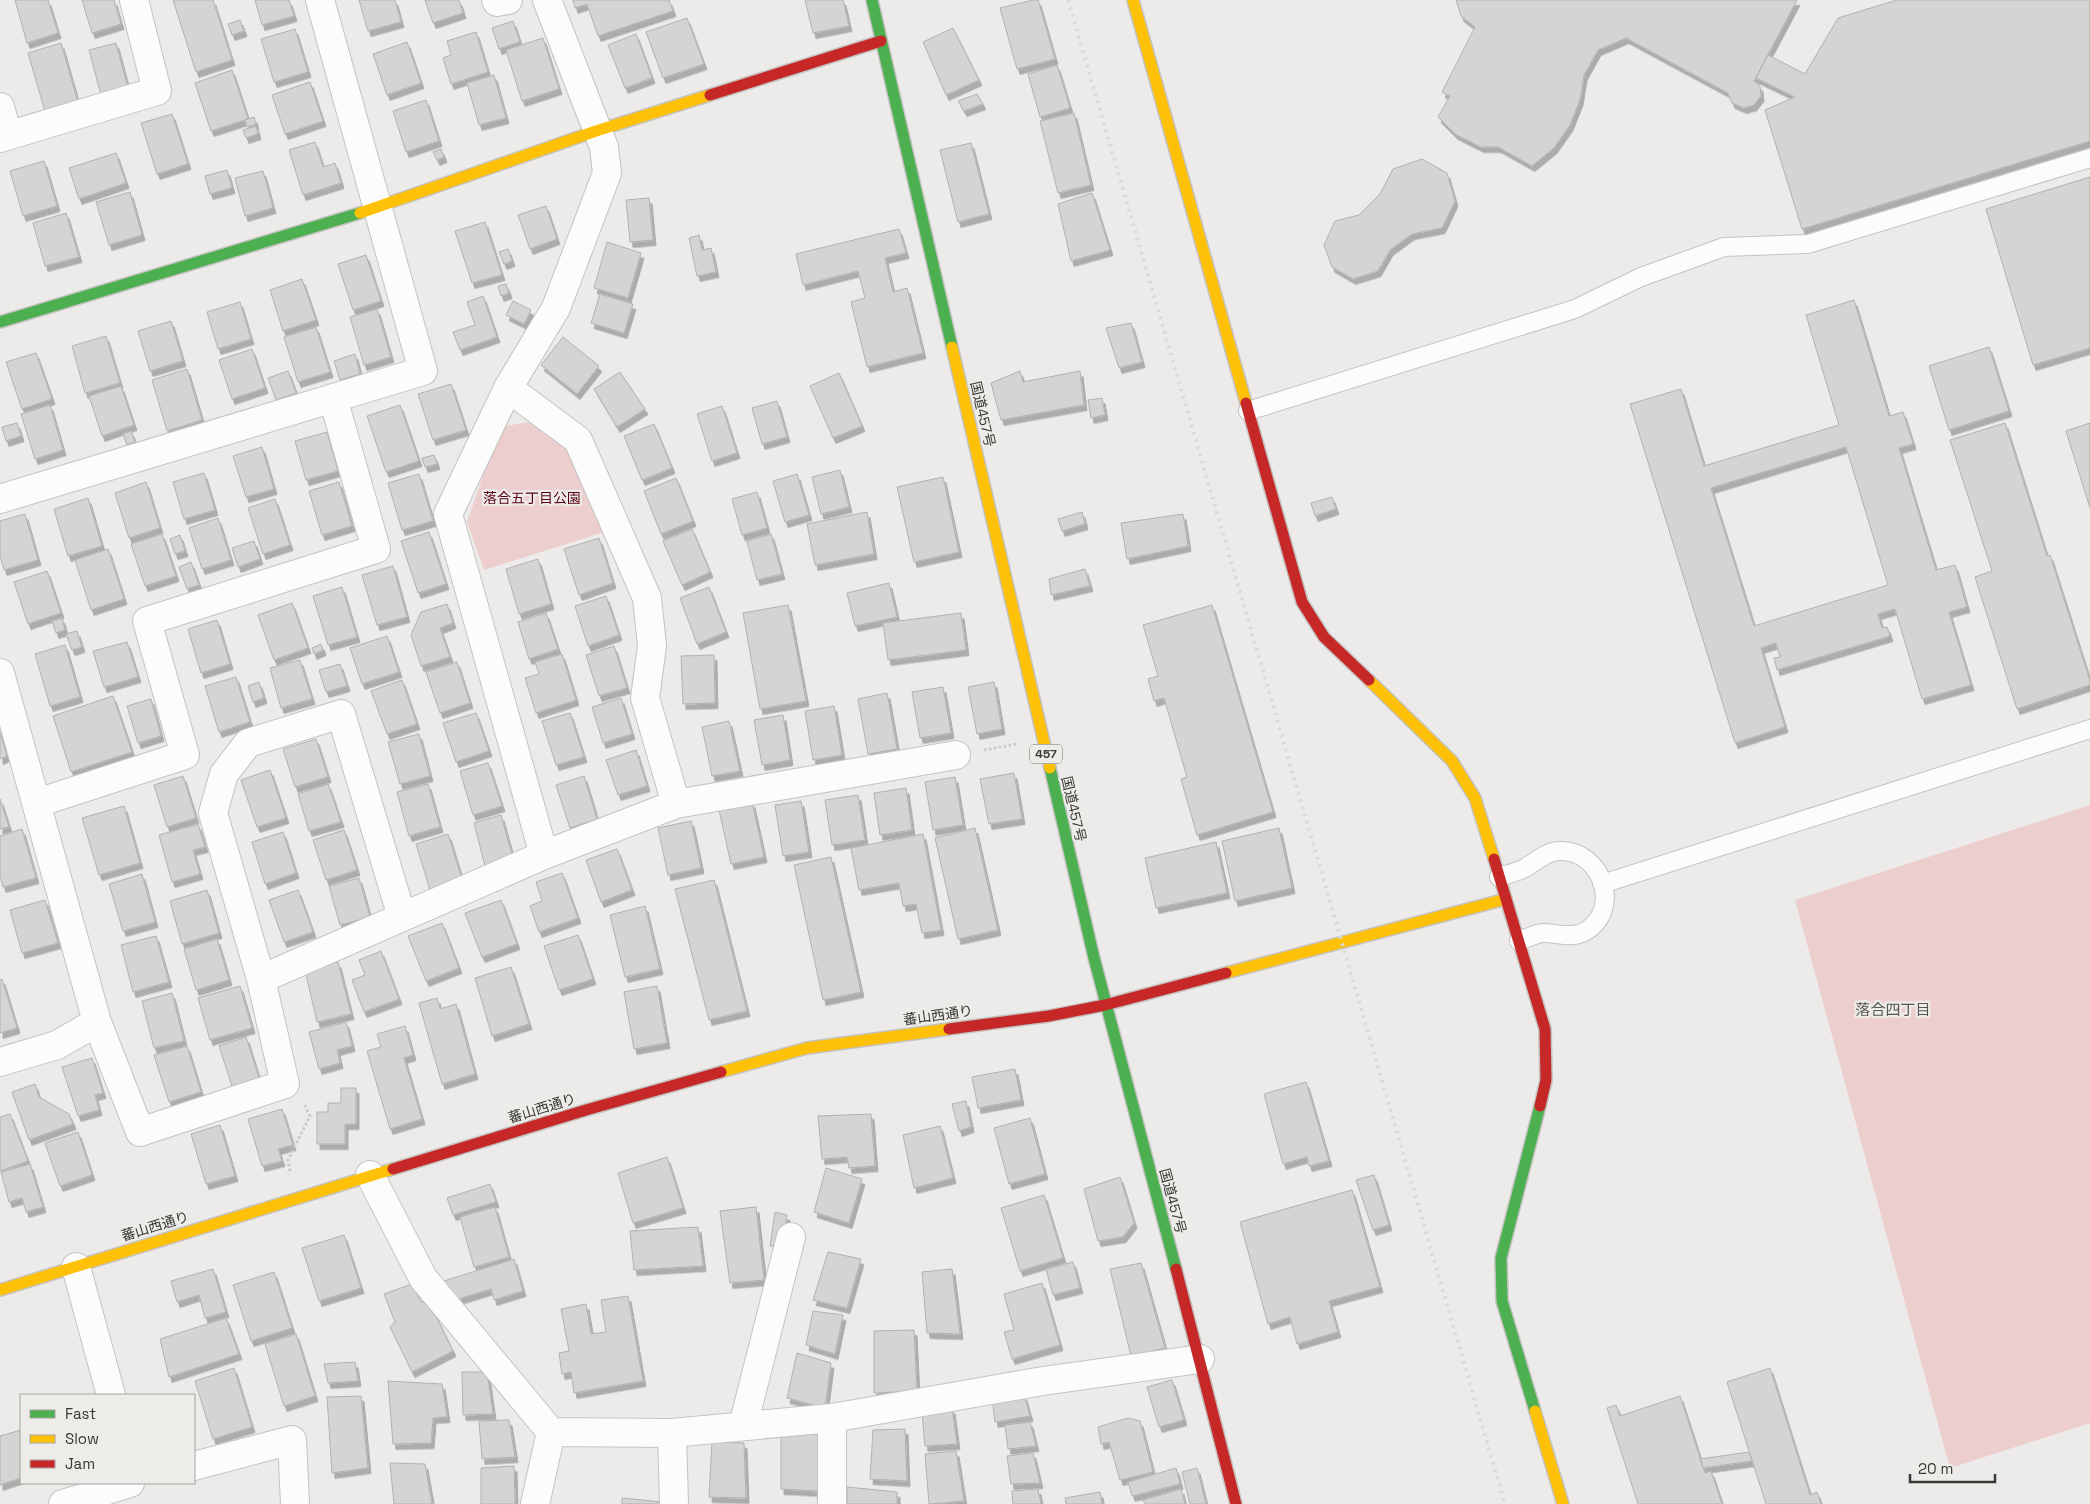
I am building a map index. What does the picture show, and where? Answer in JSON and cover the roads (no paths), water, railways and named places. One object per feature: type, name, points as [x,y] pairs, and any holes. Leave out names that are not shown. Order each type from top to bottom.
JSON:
[{"type":"main road","name":"国道457号","points":[[872,0],[1105,1005],[1200,1359],[1236,1504]]},
{"type":"main road","points":[[1133,0],[1302,602],[1324,637],[1452,761],[1476,798],[1545,1029],[1546,1080],[1501,1258],[1502,1302],[1563,1504]]},
{"type":"main road","points":[[0,322],[378,207],[596,131],[881,41]]},
{"type":"main road","name":"蕃山西通り","points":[[0,1290],[586,1110],[807,1048],[1049,1016],[1105,1005],[1506,899]]},
{"type":"street","points":[[0,107],[4,137],[157,91],[134,0]]},
{"type":"street","points":[[0,499],[423,371],[320,0]]},
{"type":"street","points":[[496,0],[497,2],[508,0]]},
{"type":"street","points":[[544,855],[448,514],[508,388],[556,308],[607,173],[604,147],[596,131],[547,0]]},
{"type":"street","points":[[508,388],[578,440],[647,598],[652,646],[645,698],[676,804]]},
{"type":"street","points":[[37,803],[185,755],[147,622],[376,549],[333,398]]},
{"type":"street","points":[[0,673],[97,1022],[140,1132],[285,1084],[261,979],[213,813],[224,774],[248,744],[341,714],[402,916]]},
{"type":"street","points":[[261,979],[544,855],[676,804],[956,755]]},
{"type":"street","points":[[0,1062],[58,1045],[97,1022]]},
{"type":"street","points":[[370,1175],[424,1278],[552,1432],[672,1433],[832,1418],[1043,1381],[1200,1359]]},
{"type":"street","points":[[743,1426],[790,1237]]},
{"type":"street","points":[[76,1267],[111,1394]]},
{"type":"street","points":[[832,1418],[832,1504]]},
{"type":"street","points":[[535,1504],[552,1432]]},
{"type":"street","points":[[672,1433],[674,1504]]},
{"type":"street","points":[[195,1466],[292,1440],[295,1504]]},
{"type":"street","points":[[63,1504],[127,1484]]},
{"type":"lane","points":[[1248,411],[1576,309],[1641,277],[1724,247],[1808,244],[2090,158]]},
{"type":"lane","points":[[1602,884],[2090,729]]},
{"type":"lane","points":[[1499,876],[1524,868],[1539,858],[1558,850],[1579,854],[1594,865],[1602,884],[1606,903],[1598,921],[1581,934],[1560,936],[1543,933],[1519,941]]},
{"type":"railway","points":[[1068,0],[1505,1504]]},
{"type":"district","name":"落合四丁目","points":[[1893,1009]]},
{"type":"park label","name":"落合五丁目公園","points":[[532,498]]}]
